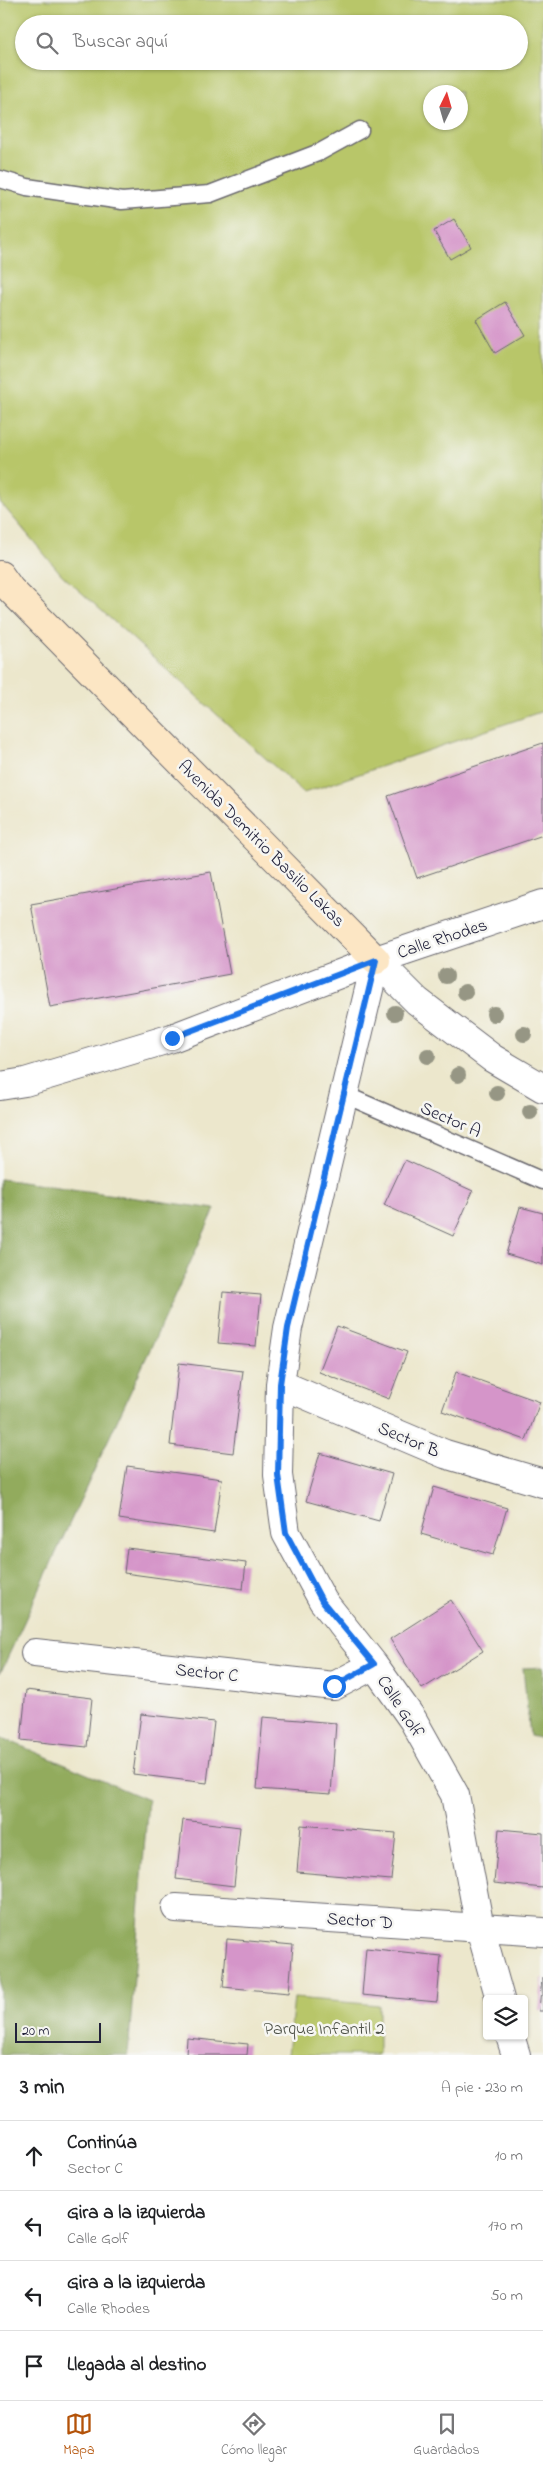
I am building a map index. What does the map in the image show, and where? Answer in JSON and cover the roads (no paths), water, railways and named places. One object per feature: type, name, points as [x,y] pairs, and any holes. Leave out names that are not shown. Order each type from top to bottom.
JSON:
[{"type":"street","name":"Avenida Demitrio Basilio Lakas","points":[[3,586],[417,1001],[492,1058],[543,1088]]},
{"type":"street","name":"Calle Rhodes","points":[[0,1086],[25,1082],[172,1038],[376,960],[543,904]]},
{"type":"street","name":"Calle Golf","points":[[376,960],[288,1328],[280,1384],[278,1475],[286,1533],[322,1601],[374,1664],[413,1720],[455,1795],[480,1928],[499,1995]]},
{"type":"street","name":"Sector B","points":[[280,1384],[445,1454],[543,1483]]},
{"type":"street","name":"Sector C","points":[[35,1653],[334,1686],[374,1664]]},
{"type":"street","name":"Sector D","points":[[176,1908],[543,1932]]},
{"type":"street","points":[[511,2040],[516,2055]]},
{"type":"lane","points":[[0,180],[27,187],[122,202],[210,194],[320,152],[360,130]]},
{"type":"lane","name":"Sector A","points":[[344,1094],[543,1181]]},
{"type":"park label","name":"Parque Infantil 2","points":[[324,2028]]}]
